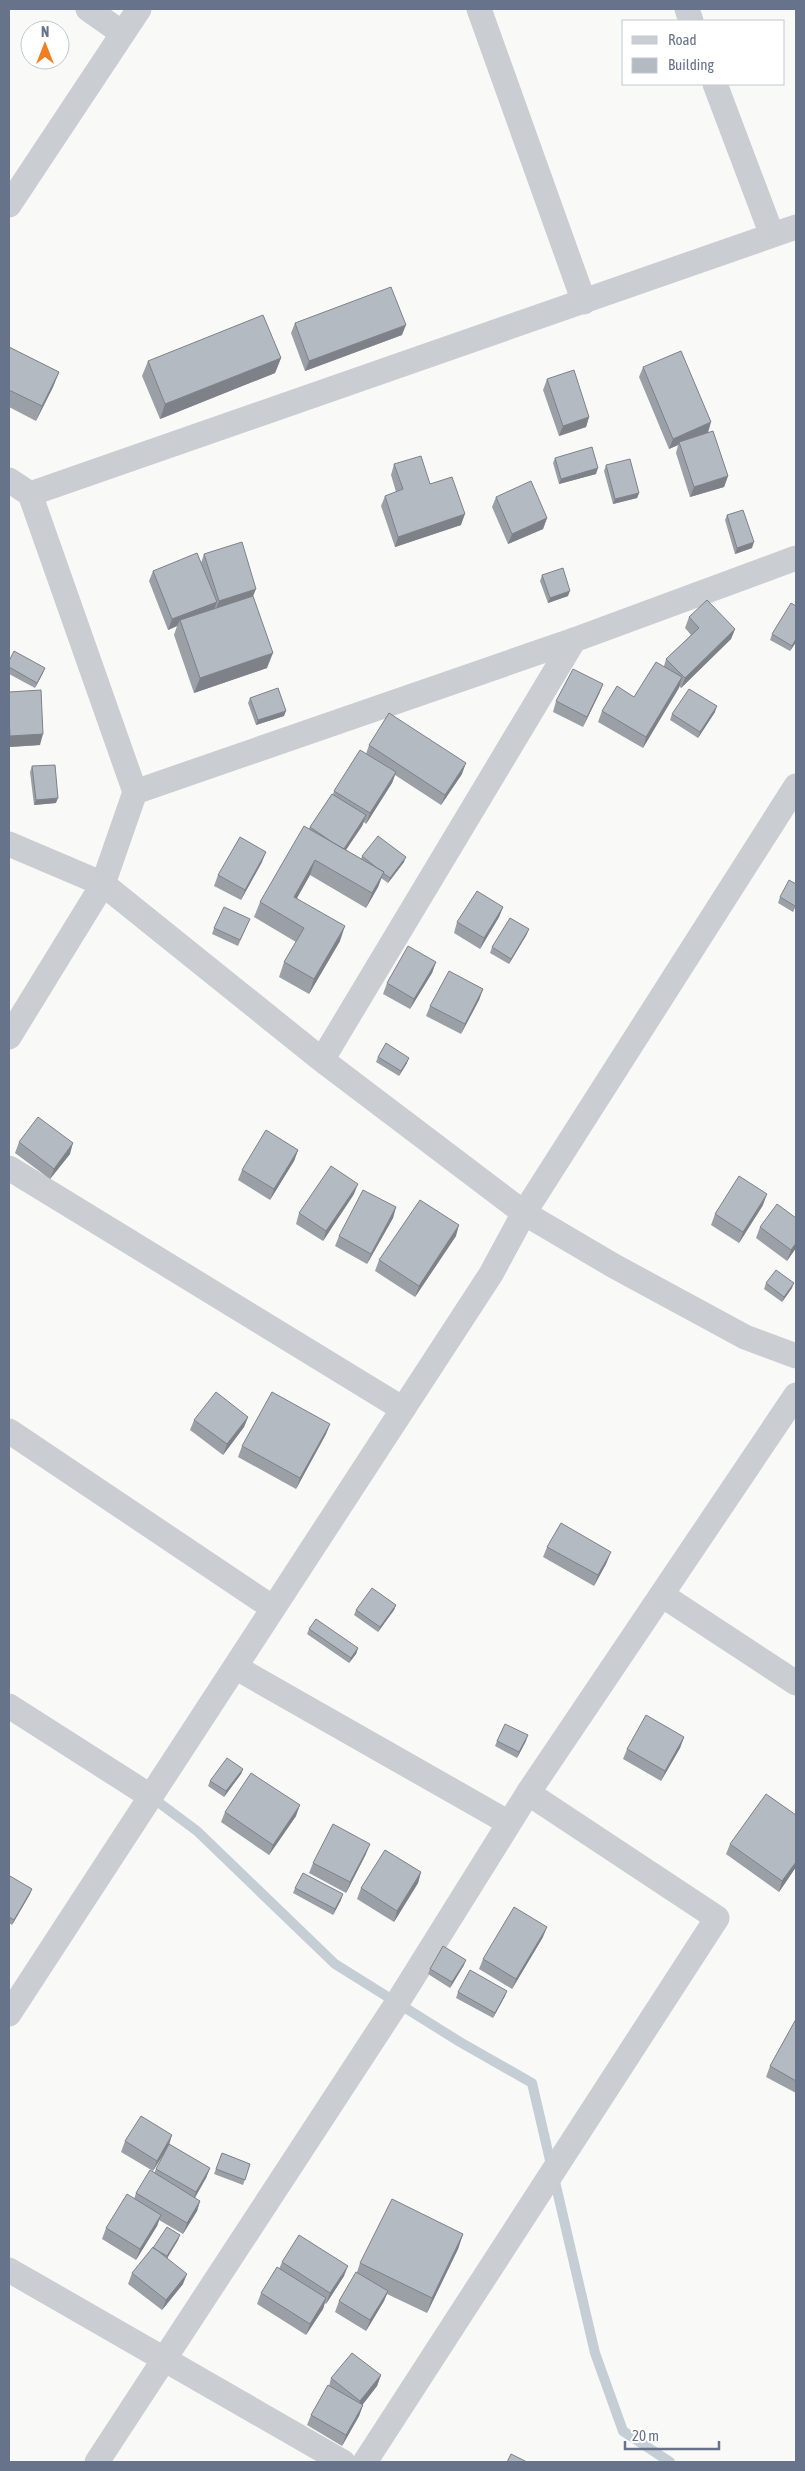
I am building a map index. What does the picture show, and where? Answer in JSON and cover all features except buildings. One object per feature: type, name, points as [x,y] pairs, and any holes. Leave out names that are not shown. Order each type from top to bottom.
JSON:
[{"type":"street","points":[[88,9],[122,33]]},
{"type":"street","points":[[9,205],[139,9]]},
{"type":"street","points":[[479,9],[584,302]]},
{"type":"street","points":[[715,85],[772,236]]},
{"type":"street","points":[[30,494],[796,227]]},
{"type":"street","points":[[9,480],[30,494],[135,792],[103,884],[9,1037]]},
{"type":"street","points":[[135,792],[574,640],[796,558]]},
{"type":"street","points":[[322,1060],[574,640]]},
{"type":"street","points":[[9,2014],[491,1274],[524,1213],[796,786]]},
{"type":"street","points":[[9,844],[103,884],[322,1060],[524,1213],[614,1266],[745,1337],[796,1356]]},
{"type":"street","points":[[9,1168],[403,1409]]},
{"type":"street","points":[[97,2462],[397,2003],[528,1793],[796,1395]]},
{"type":"street","points":[[9,1430],[273,1608]]},
{"type":"street","points":[[662,1595],[796,1683]]},
{"type":"street","points":[[235,1668],[509,1823]]},
{"type":"street","points":[[9,1706],[150,1796]]},
{"type":"street","points":[[365,2462],[717,1918],[528,1793]]},
{"type":"street","points":[[9,2270],[343,2462]]},
{"type":"waterway","points":[[150,1796],[197,1831],[335,1964],[460,2042],[532,2083],[595,2353],[623,2431],[670,2462]]}]
